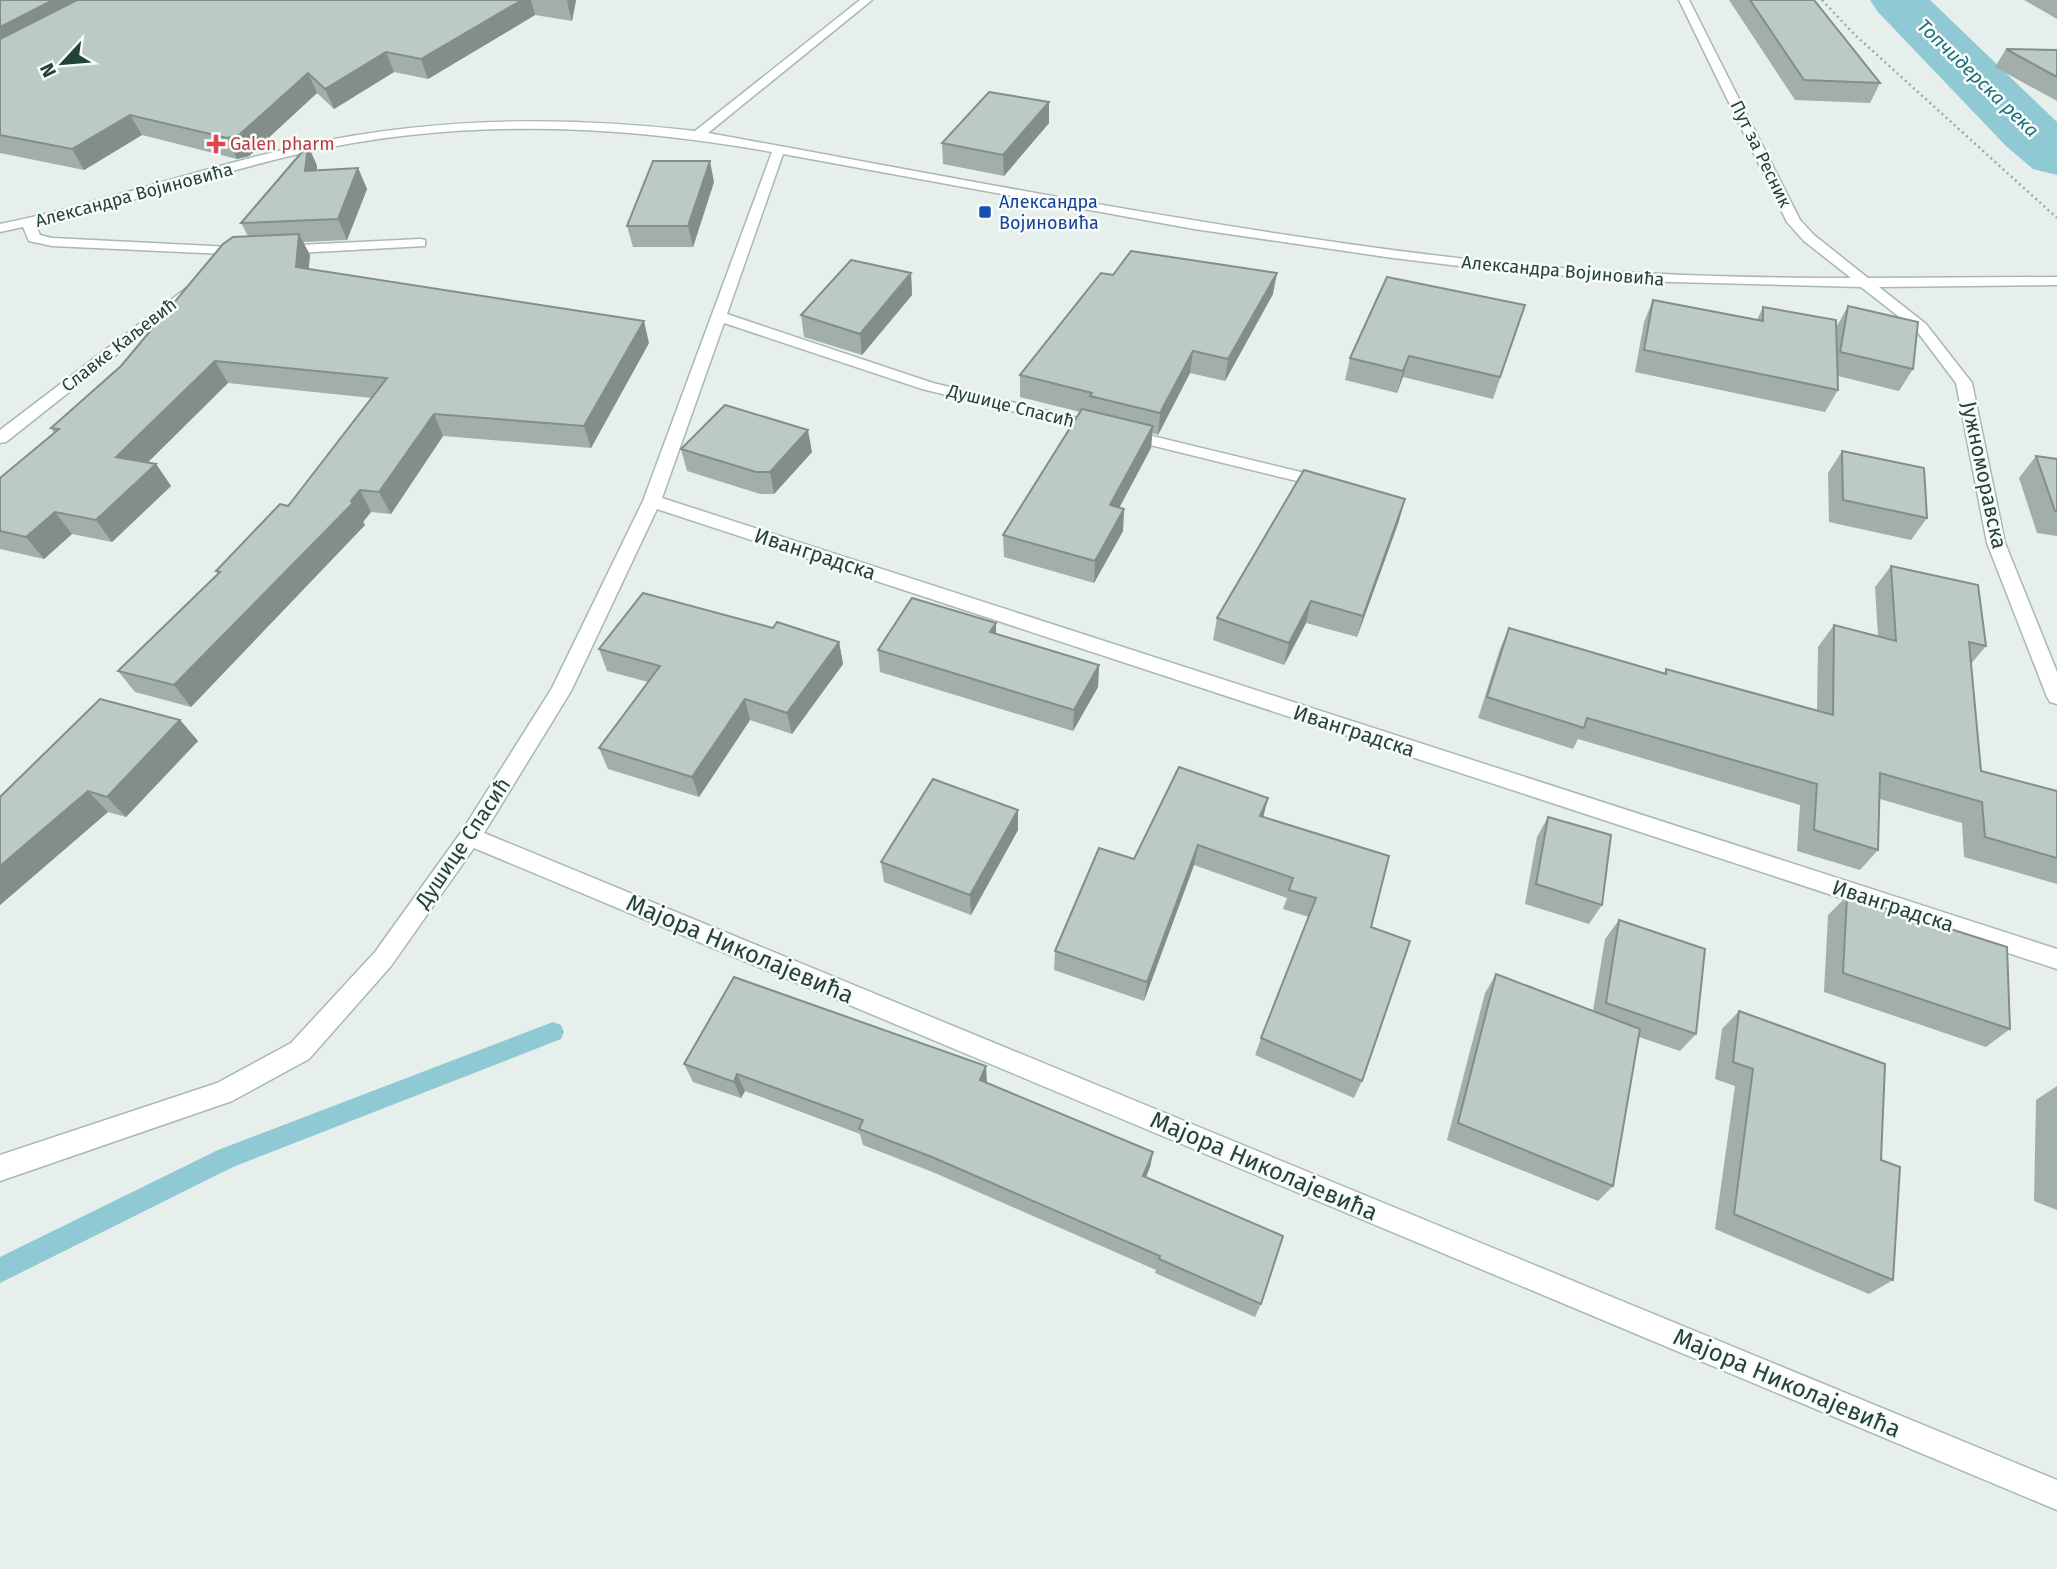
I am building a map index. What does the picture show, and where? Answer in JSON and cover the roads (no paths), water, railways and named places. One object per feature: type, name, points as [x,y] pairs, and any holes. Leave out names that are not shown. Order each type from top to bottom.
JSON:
[{"type":"street","points":[[698,135],[867,0]]},
{"type":"street","name":"Пут за Ресник","points":[[1684,0],[1794,222],[1810,238],[1868,283]]},
{"type":"street","name":"Александра Војиновића","points":[[0,228],[114,203],[306,149],[410,131],[528,122],[643,127],[1185,223],[1377,252],[1597,275],[1717,282],[2057,281]]},
{"type":"street","name":"Душице Спасић","points":[[0,1168],[223,1093],[300,1051],[383,959],[470,837],[561,691],[652,501],[779,149]]},
{"type":"street","points":[[29,223],[34,238],[52,242],[239,251],[420,243]]},
{"type":"street","name":"Славке Каљевић","points":[[0,438],[239,251]]},
{"type":"street","name":"Јужноморавска","points":[[1868,283],[1921,327],[1964,383],[1996,543],[2057,697]]},
{"type":"street","name":"Душице Спасић","points":[[718,316],[928,386],[1309,479]]},
{"type":"street","name":"Иванградска","points":[[652,501],[2057,960]]},
{"type":"street","name":"Мајора Николајевића","points":[[470,837],[2057,1495]]},
{"type":"waterway","name":"Топчидерска река","points":[[1898,0],[2029,132],[2057,155]]},
{"type":"waterway","points":[[0,1270],[226,1158],[553,1032]]},
{"type":"place","name":"Galen pharm","points":[[216,144]]},
{"type":"place","name":"Александра Војиновића","points":[[985,212]]}]
